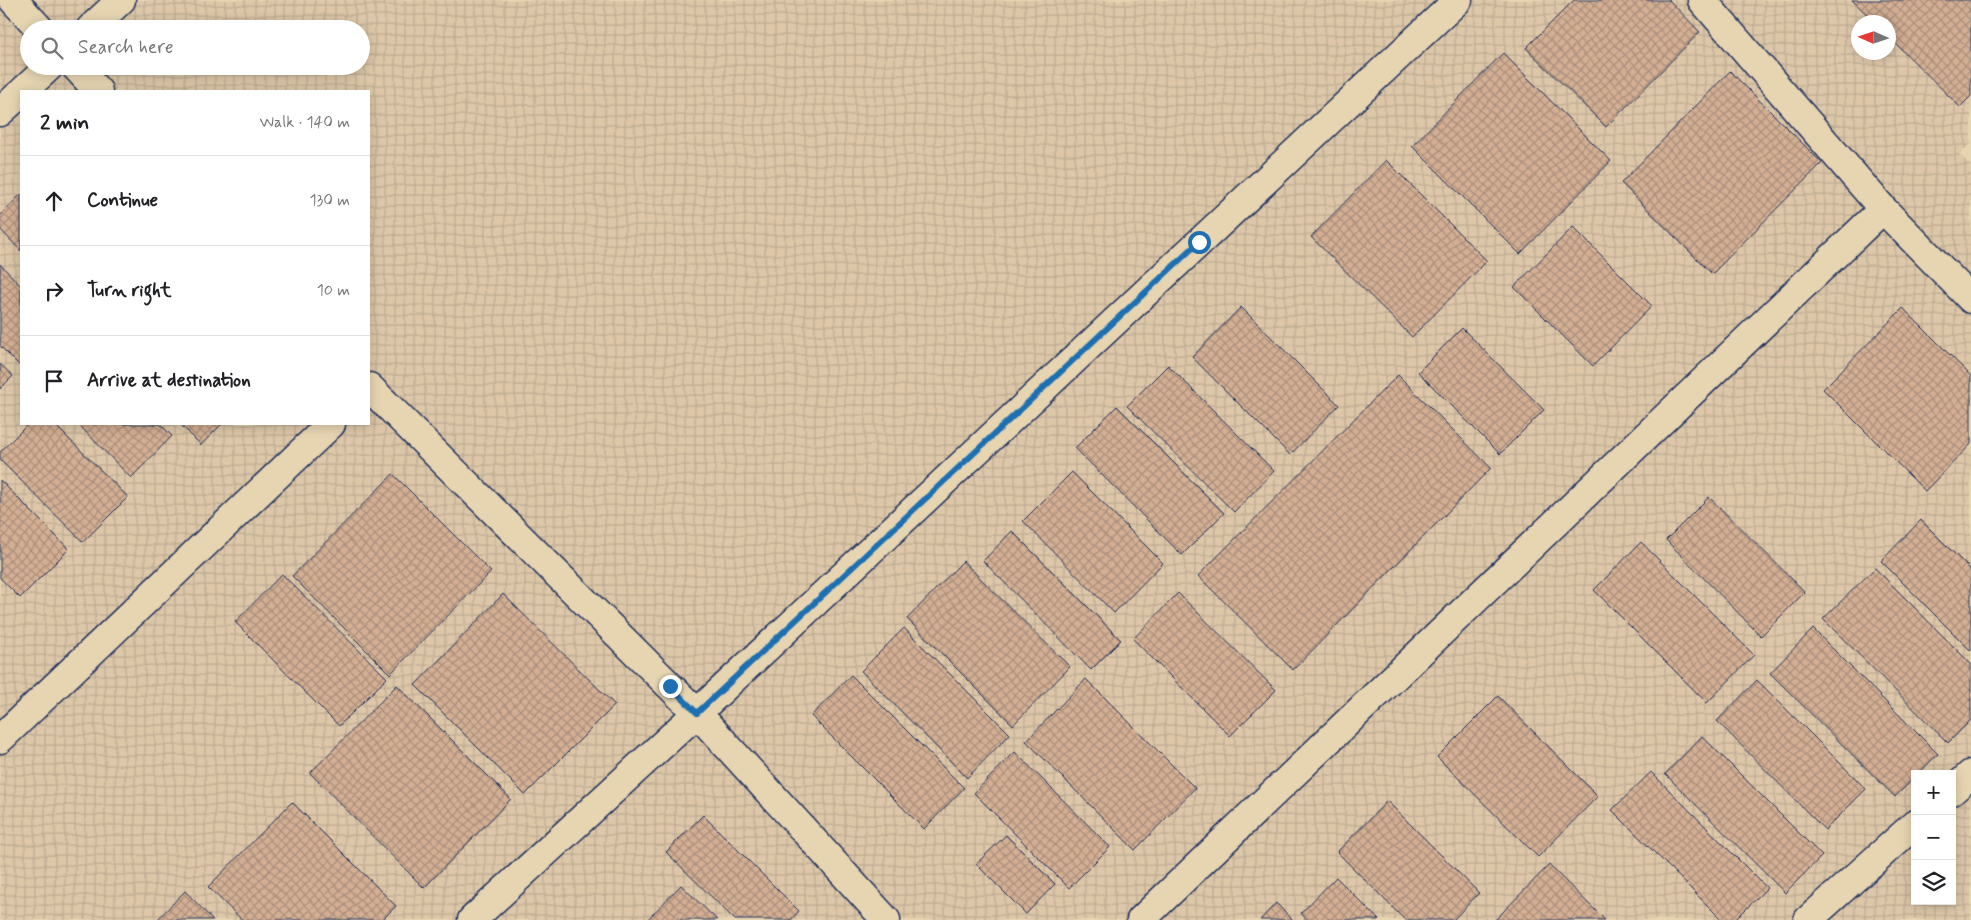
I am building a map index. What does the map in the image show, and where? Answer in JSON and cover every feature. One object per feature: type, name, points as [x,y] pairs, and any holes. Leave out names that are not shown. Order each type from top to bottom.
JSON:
[{"type":"lane","points":[[13,0],[32,20]]},
{"type":"lane","points":[[100,20],[121,0]]},
{"type":"lane","points":[[472,920],[697,713],[1458,0]]},
{"type":"lane","points":[[1702,0],[1883,209],[1971,299]]},
{"type":"lane","points":[[24,90],[40,75]]},
{"type":"lane","points":[[83,75],[97,90]]},
{"type":"lane","points":[[0,112],[20,94]]},
{"type":"lane","points":[[1141,920],[1883,209]]},
{"type":"lane","points":[[370,388],[697,713],[886,920]]},
{"type":"lane","points":[[0,739],[330,425]]},
{"type":"lane","points":[[1956,787],[1971,774]]},
{"type":"lane","points":[[1808,920],[1911,828]]},
{"type":"shaded area","points":[[0,0],[1971,0],[1971,144],[1959,154],[1971,166],[1971,920],[0,920]]},
{"type":"building","points":[[1574,0],[1669,0],[1700,32],[1606,127],[1526,48]]},
{"type":"building","points":[[1852,0],[1971,0],[1971,96],[1960,107],[1896,44],[1896,15],[1868,15]]},
{"type":"building","points":[[1503,53],[1611,161],[1520,254],[1412,146]]},
{"type":"building","points":[[1730,71],[1822,163],[1712,274],[1621,183]]},
{"type":"building","points":[[1386,160],[1487,261],[1412,337],[1311,237]]},
{"type":"building","points":[[20,195],[20,250],[0,229],[0,216]]},
{"type":"building","points":[[1573,227],[1652,306],[1593,366],[1514,287]]},
{"type":"building","points":[[0,264],[20,285],[20,366],[0,346]]},
{"type":"building","points":[[1241,307],[1339,405],[1290,455],[1192,357]]},
{"type":"building","points":[[1903,308],[1971,376],[1971,444],[1925,491],[1823,389]]},
{"type":"building","points":[[1462,328],[1544,410],[1500,454],[1418,372]]},
{"type":"building","points":[[0,364],[13,376],[0,389]]},
{"type":"building","points":[[1168,365],[1274,471],[1234,512],[1127,406]]},
{"type":"building","points":[[1398,375],[1491,468],[1293,670],[1198,576]]},
{"type":"building","points":[[1117,406],[1224,513],[1182,555],[1075,448]]},
{"type":"building","points":[[27,425],[55,425],[128,497],[83,542],[0,460],[0,452]]},
{"type":"building","points":[[79,425],[161,425],[172,436],[131,478]]},
{"type":"building","points":[[181,425],[221,425],[201,445]]},
{"type":"building","points":[[1072,472],[1163,563],[1114,613],[1023,521]]},
{"type":"building","points":[[393,474],[491,572],[390,674],[292,576]]},
{"type":"building","points":[[0,480],[69,549],[20,598],[0,578]]},
{"type":"building","points":[[1709,497],[1805,592],[1761,636],[1666,540]]},
{"type":"building","points":[[1921,520],[1971,570],[1971,651],[1881,561]]},
{"type":"building","points":[[1012,531],[1121,640],[1091,670],[983,561]]},
{"type":"building","points":[[1641,542],[1754,655],[1707,703],[1594,590]]},
{"type":"building","points":[[963,561],[1070,667],[1013,725],[907,619]]},
{"type":"building","points":[[1875,568],[1971,664],[1971,720],[1948,743],[1823,619]]},
{"type":"building","points":[[282,574],[387,678],[339,726],[235,622]]},
{"type":"building","points":[[1178,593],[1276,690],[1230,736],[1133,639]]},
{"type":"building","points":[[503,594],[615,705],[525,795],[415,685]]},
{"type":"building","points":[[904,628],[1010,734],[967,778],[861,671]]},
{"type":"building","points":[[1813,629],[1938,754],[1922,770],[1911,770],[1911,781],[1895,797],[1770,673]]},
{"type":"building","points":[[851,675],[964,788],[924,829],[811,716]]},
{"type":"building","points":[[1086,679],[1195,788],[1135,850],[1026,741]]},
{"type":"building","points":[[1757,680],[1866,789],[1825,830],[1717,721]]},
{"type":"building","points":[[397,685],[511,799],[424,888],[310,773]]},
{"type":"building","points":[[1498,696],[1598,796],[1538,857],[1437,757]]},
{"type":"building","points":[[1702,736],[1822,856],[1785,893],[1665,774]]},
{"type":"building","points":[[1015,752],[1110,847],[1069,888],[974,793]]},
{"type":"building","points":[[1651,772],[1767,888],[1735,920],[1722,920],[1612,810]]},
{"type":"building","points":[[1387,801],[1479,893],[1453,920],[1405,920],[1337,852]]},
{"type":"building","points":[[292,802],[396,906],[382,920],[242,920],[208,887]]},
{"type":"building","points":[[703,815],[799,911],[791,920],[735,920],[666,852]]},
{"type":"building","points":[[1006,835],[1055,884],[1026,914],[976,864]]},
{"type":"building","points":[[1549,865],[1605,920],[1495,920]]},
{"type":"building","points":[[1336,877],[1379,920],[1307,920],[1301,913]]},
{"type":"building","points":[[681,885],[717,920],[647,920]]},
{"type":"building","points":[[185,891],[213,920],[157,920]]},
{"type":"building","points":[[1276,903],[1293,920],[1260,920]]},
{"type":"route","points":[[670,686],[697,713],[1199,242]]}]
